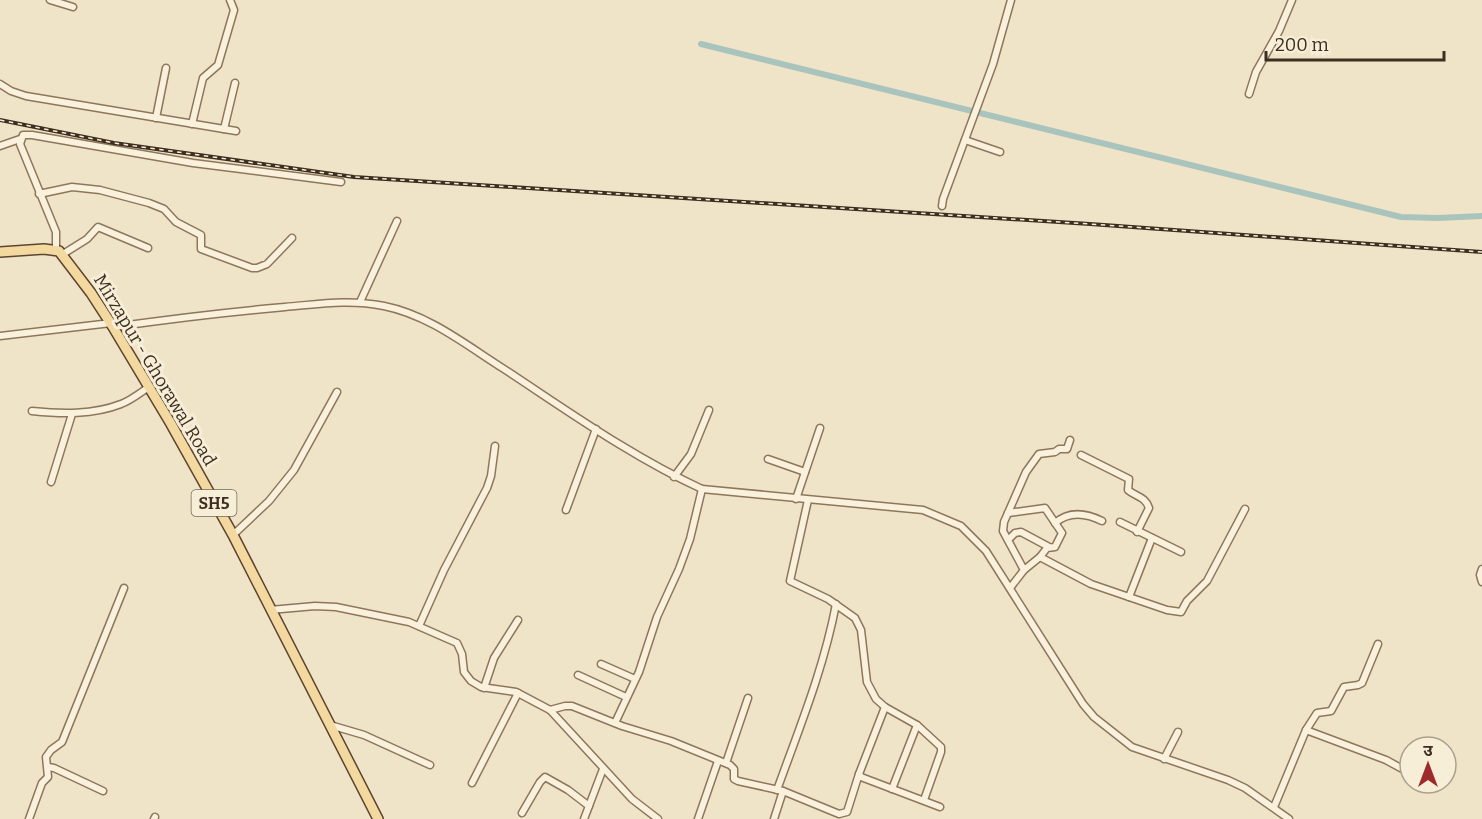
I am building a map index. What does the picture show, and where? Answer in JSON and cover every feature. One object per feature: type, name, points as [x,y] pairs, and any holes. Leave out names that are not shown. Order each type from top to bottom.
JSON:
[{"type":"main road","points":[[0,252],[59,252]]},
{"type":"main road","name":"Mirzapur - Ghorawal Road","points":[[59,252],[112,325],[149,387],[232,535],[378,819]]},
{"type":"street","points":[[50,0],[73,7]]},
{"type":"street","points":[[192,124],[203,78],[215,69],[220,60],[234,10],[230,0]]},
{"type":"street","points":[[942,206],[978,108],[1011,0]]},
{"type":"street","points":[[1249,94],[1256,72],[1292,0]]},
{"type":"street","points":[[156,118],[166,68]]},
{"type":"street","points":[[224,129],[235,83]]},
{"type":"street","points":[[0,84],[26,96],[236,131]]},
{"type":"street","points":[[0,146],[20,139],[23,135],[32,135],[193,163],[341,182]]},
{"type":"street","points":[[20,139],[39,194],[56,232],[59,252],[87,239],[98,226],[148,248]]},
{"type":"street","points":[[965,140],[1000,152]]},
{"type":"street","points":[[39,194],[72,187],[84,187],[149,203],[166,211],[176,222],[201,235],[201,249],[252,268],[267,264],[292,238]]},
{"type":"street","points":[[361,299],[398,221]]},
{"type":"street","points":[[0,336],[361,299],[418,316],[596,429],[702,489],[796,496],[808,500],[923,510],[961,526],[986,551],[1083,704],[1094,717],[1132,747],[1228,780],[1275,804],[1289,819]]},
{"type":"street","points":[[32,411],[72,414],[122,404],[149,387]]},
{"type":"street","points":[[232,535],[269,501],[294,470],[337,392]]},
{"type":"street","points":[[676,474],[691,454],[709,410]]},
{"type":"street","points":[[51,482],[72,414]]},
{"type":"street","points":[[796,496],[820,428]]},
{"type":"street","points":[[566,510],[596,429]]},
{"type":"street","points":[[1024,570],[1002,527],[1026,472],[1041,453],[1067,449],[1070,440]]},
{"type":"street","points":[[419,626],[444,570],[487,488],[495,446]]},
{"type":"street","points":[[1081,455],[1129,479],[1128,490],[1143,497],[1149,508],[1137,531]]},
{"type":"street","points":[[768,459],[805,472]]},
{"type":"street","points":[[615,723],[635,679],[657,617],[679,569],[690,539],[702,489]]},
{"type":"street","points":[[808,500],[790,581],[836,604],[855,618],[859,623],[867,682],[876,699],[885,707],[917,725],[941,749],[924,800]]},
{"type":"street","points":[[1008,513],[1042,507],[1061,529],[1062,536],[1055,547],[1049,547],[1021,531],[1008,540]]},
{"type":"street","points":[[1040,557],[1083,581],[1167,610],[1181,612],[1187,601],[1208,581],[1245,509]]},
{"type":"street","points":[[1055,523],[1067,514],[1090,515],[1102,521]]},
{"type":"street","points":[[1120,522],[1181,552]]},
{"type":"street","points":[[1129,597],[1152,538]]},
{"type":"street","points":[[1010,588],[1024,570],[1049,547]]},
{"type":"street","points":[[1482,569],[1480,575],[1482,582]]},
{"type":"street","points":[[29,819],[42,783],[48,777],[46,756],[62,742],[124,588]]},
{"type":"street","points":[[774,819],[780,790],[815,685],[836,604]]},
{"type":"street","points":[[270,610],[323,606],[397,619],[419,626],[457,644],[461,649],[466,676],[475,685],[518,693],[550,710],[632,800],[658,819]]},
{"type":"street","points":[[484,688],[494,658],[518,620]]},
{"type":"street","points":[[1275,804],[1305,730],[1317,713],[1331,711],[1344,687],[1358,686],[1362,683],[1378,644]]},
{"type":"street","points":[[601,664],[635,679]]},
{"type":"street","points":[[578,675],[626,697]]},
{"type":"street","points":[[472,783],[518,693]]},
{"type":"street","points":[[726,763],[748,698]]},
{"type":"street","points":[[550,710],[572,706],[671,741],[733,767],[735,780],[780,790],[842,814],[847,812],[885,707]]},
{"type":"street","points":[[329,724],[364,735],[430,765]]},
{"type":"street","points":[[892,789],[917,725]]},
{"type":"street","points":[[1305,730],[1398,766]]},
{"type":"street","points":[[1164,759],[1178,732]]},
{"type":"street","points":[[698,819],[718,761]]},
{"type":"street","points":[[48,767],[103,791]]},
{"type":"street","points":[[584,819],[603,769]]},
{"type":"street","points":[[859,774],[861,777],[940,807]]},
{"type":"street","points":[[522,813],[545,777],[589,806]]},
{"type":"waterway","points":[[701,44],[1401,217],[1482,216]]},
{"type":"railway","points":[[0,120],[114,143],[354,177],[1090,224],[1482,252]]}]
